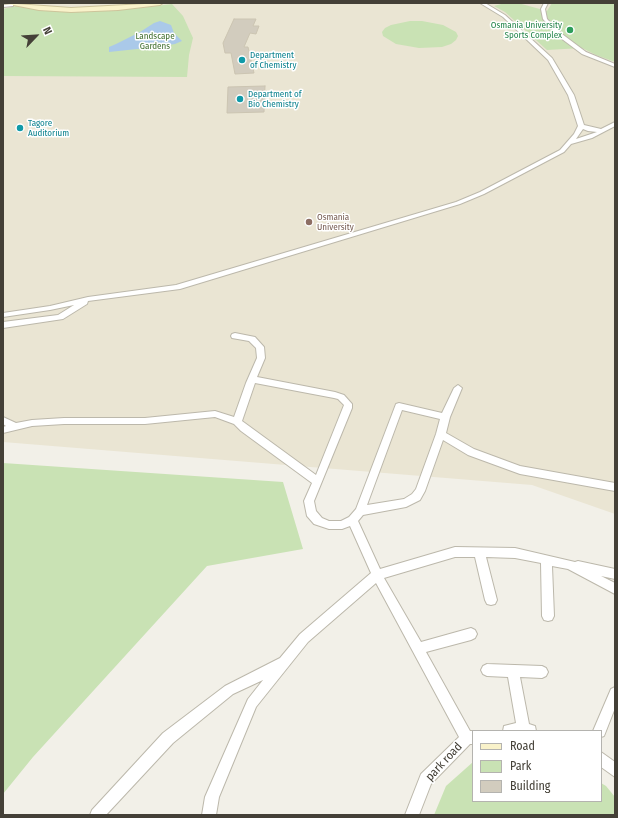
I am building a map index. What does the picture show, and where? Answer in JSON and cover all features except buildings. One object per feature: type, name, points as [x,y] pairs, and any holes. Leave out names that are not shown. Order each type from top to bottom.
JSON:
[{"type":"main road","points":[[9,4],[71,10],[118,8],[160,3]]},
{"type":"street","points":[[88,299],[72,312],[60,317],[5,325],[5,315],[50,308],[88,299],[177,287],[458,202],[482,193],[562,151],[577,135],[581,126],[571,95],[550,60],[527,36],[504,16],[482,3]]},
{"type":"street","points":[[546,3],[543,9],[545,18],[560,35],[584,53],[615,66]]},
{"type":"street","points":[[3,6],[9,4]]},
{"type":"street","points":[[570,143],[590,137],[615,124]]},
{"type":"street","points":[[581,126],[588,129],[602,131]]},
{"type":"street","points":[[25,323],[42,315],[50,308]]},
{"type":"street","points":[[235,336],[252,338],[260,347],[261,358],[237,422]]},
{"type":"street","points":[[252,379],[335,395],[341,397],[348,404],[348,408],[309,501],[311,513],[318,521],[329,525],[342,525],[353,520],[360,511],[399,406],[445,417]]},
{"type":"street","points":[[360,511],[406,503],[416,497],[420,491],[442,434],[445,417],[458,388]]},
{"type":"street","points":[[3,430],[32,422],[145,421],[215,414],[237,422],[318,482]]},
{"type":"street","points":[[3,420],[16,427]]},
{"type":"street","points":[[442,434],[472,452],[520,470],[615,487]]},
{"type":"street","points":[[353,520],[377,575],[470,738]]},
{"type":"street","points":[[209,815],[212,797],[252,703],[304,638],[377,575],[455,552],[515,553],[615,574]]},
{"type":"street","points":[[479,552],[492,600]]},
{"type":"street","points":[[546,560],[548,616]]},
{"type":"street","points":[[570,565],[615,589]]},
{"type":"street","points":[[418,649],[471,634]]},
{"type":"street","points":[[97,815],[168,738],[229,690],[286,661]]},
{"type":"street","points":[[487,670],[542,672]]},
{"type":"street","points":[[513,671],[526,730]]},
{"type":"street","points":[[599,730],[614,698]]},
{"type":"street","name":"park road","points":[[412,815],[426,779],[470,738]]},
{"type":"street","points":[[602,760],[615,770]]},
{"type":"shaded area","name":"Osmania University","points":[[3,3],[615,3],[615,514],[532,485],[3,442]]},
{"type":"green space","name":"Osmania University Sports Complex","points":[[505,3],[518,3],[547,11],[552,3],[615,3],[615,62],[582,48],[547,50],[505,12],[494,6]]},
{"type":"green space","name":"Landscape Gardens","points":[[172,4],[183,16],[193,38],[189,55],[187,77],[3,76],[3,9],[16,6],[52,11],[90,11],[140,8]]},
{"type":"green space","points":[[410,21],[422,21],[443,25],[456,32],[458,36],[451,44],[442,47],[419,48],[396,44],[383,36],[382,32],[385,28],[391,25]]},
{"type":"green space","points":[[3,463],[283,482],[303,549],[207,566],[33,757],[3,794]]},
{"type":"green space","points":[[472,763],[472,802],[602,802],[602,784],[615,797],[615,815],[434,815],[446,786]]},
{"type":"water","points":[[160,21],[171,25],[174,33],[182,41],[175,44],[156,47],[109,52],[109,47]]},
{"type":"place","name":"Osmania University Sports Complex","points":[[570,30]]},
{"type":"place","name":"Department of Chemistry","points":[[242,60]]},
{"type":"place","name":"Department of Bio Chemistry","points":[[240,99]]},
{"type":"place","name":"Tagore Auditorium","points":[[20,128]]},
{"type":"place","name":"Osmania University","points":[[309,222]]}]
